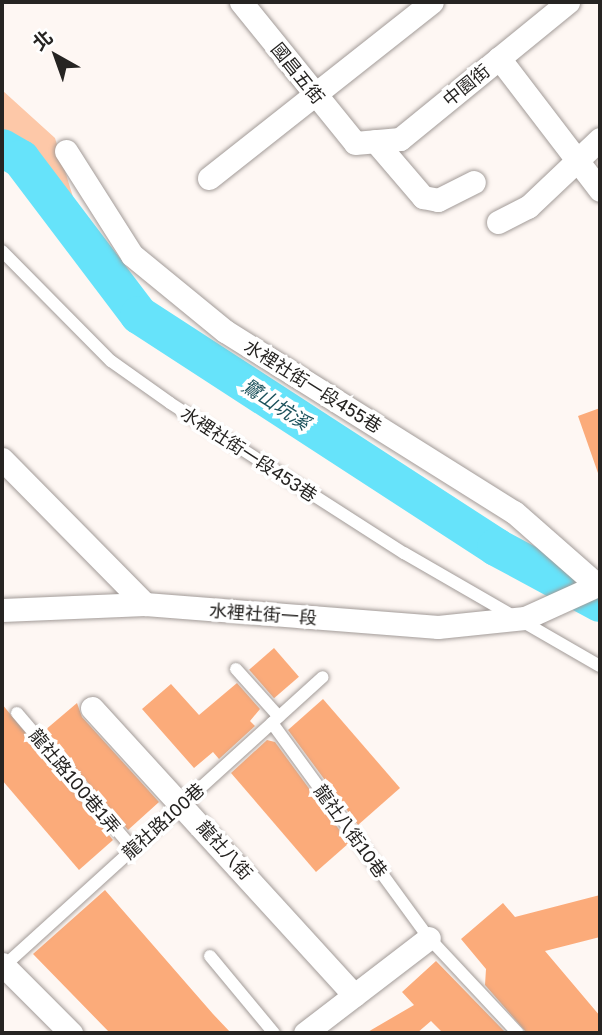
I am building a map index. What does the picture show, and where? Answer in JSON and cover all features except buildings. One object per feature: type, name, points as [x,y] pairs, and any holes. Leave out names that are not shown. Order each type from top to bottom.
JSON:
[{"type":"street","name":"國昌五街","points":[[241,2],[315,95],[423,197],[438,201],[474,182]]},
{"type":"street","points":[[209,178],[432,2]]},
{"type":"street","name":"中園街","points":[[365,142],[400,139],[568,2]]},
{"type":"street","points":[[499,58],[600,190]]},
{"type":"street","points":[[498,222],[528,207],[600,139]]},
{"type":"street","name":"水裡社街一段455巷","points":[[66,151],[132,255],[225,331],[514,512],[598,585]]},
{"type":"street","points":[[2,459],[145,604]]},
{"type":"street","name":"水裡社街一段","points":[[2,610],[145,604],[438,627],[525,618],[598,585]]},
{"type":"street","name":"龍社八街","points":[[92,708],[183,803],[354,995]]},
{"type":"street","points":[[305,1033],[429,938]]},
{"type":"street","points":[[2,966],[71,1033]]},
{"type":"lane","name":"水裡社街一段453巷","points":[[2,251],[111,361],[170,403],[404,553],[525,618],[600,666]]},
{"type":"lane","name":"龍社八街10巷","points":[[236,669],[276,720],[429,938],[518,1033]]},
{"type":"lane","name":"龍社路100巷","points":[[2,966],[323,677]]},
{"type":"lane","name":"龍社路100巷1弄","points":[[17,713],[132,849]]},
{"type":"lane","points":[[210,956],[274,1033]]},
{"type":"shaded area","points":[[2,90],[55,138],[73,197],[28,145],[2,129]]},
{"type":"waterway","name":"鷺山坑溪","points":[[2,148],[21,159],[139,315],[496,547],[600,603]]}]
